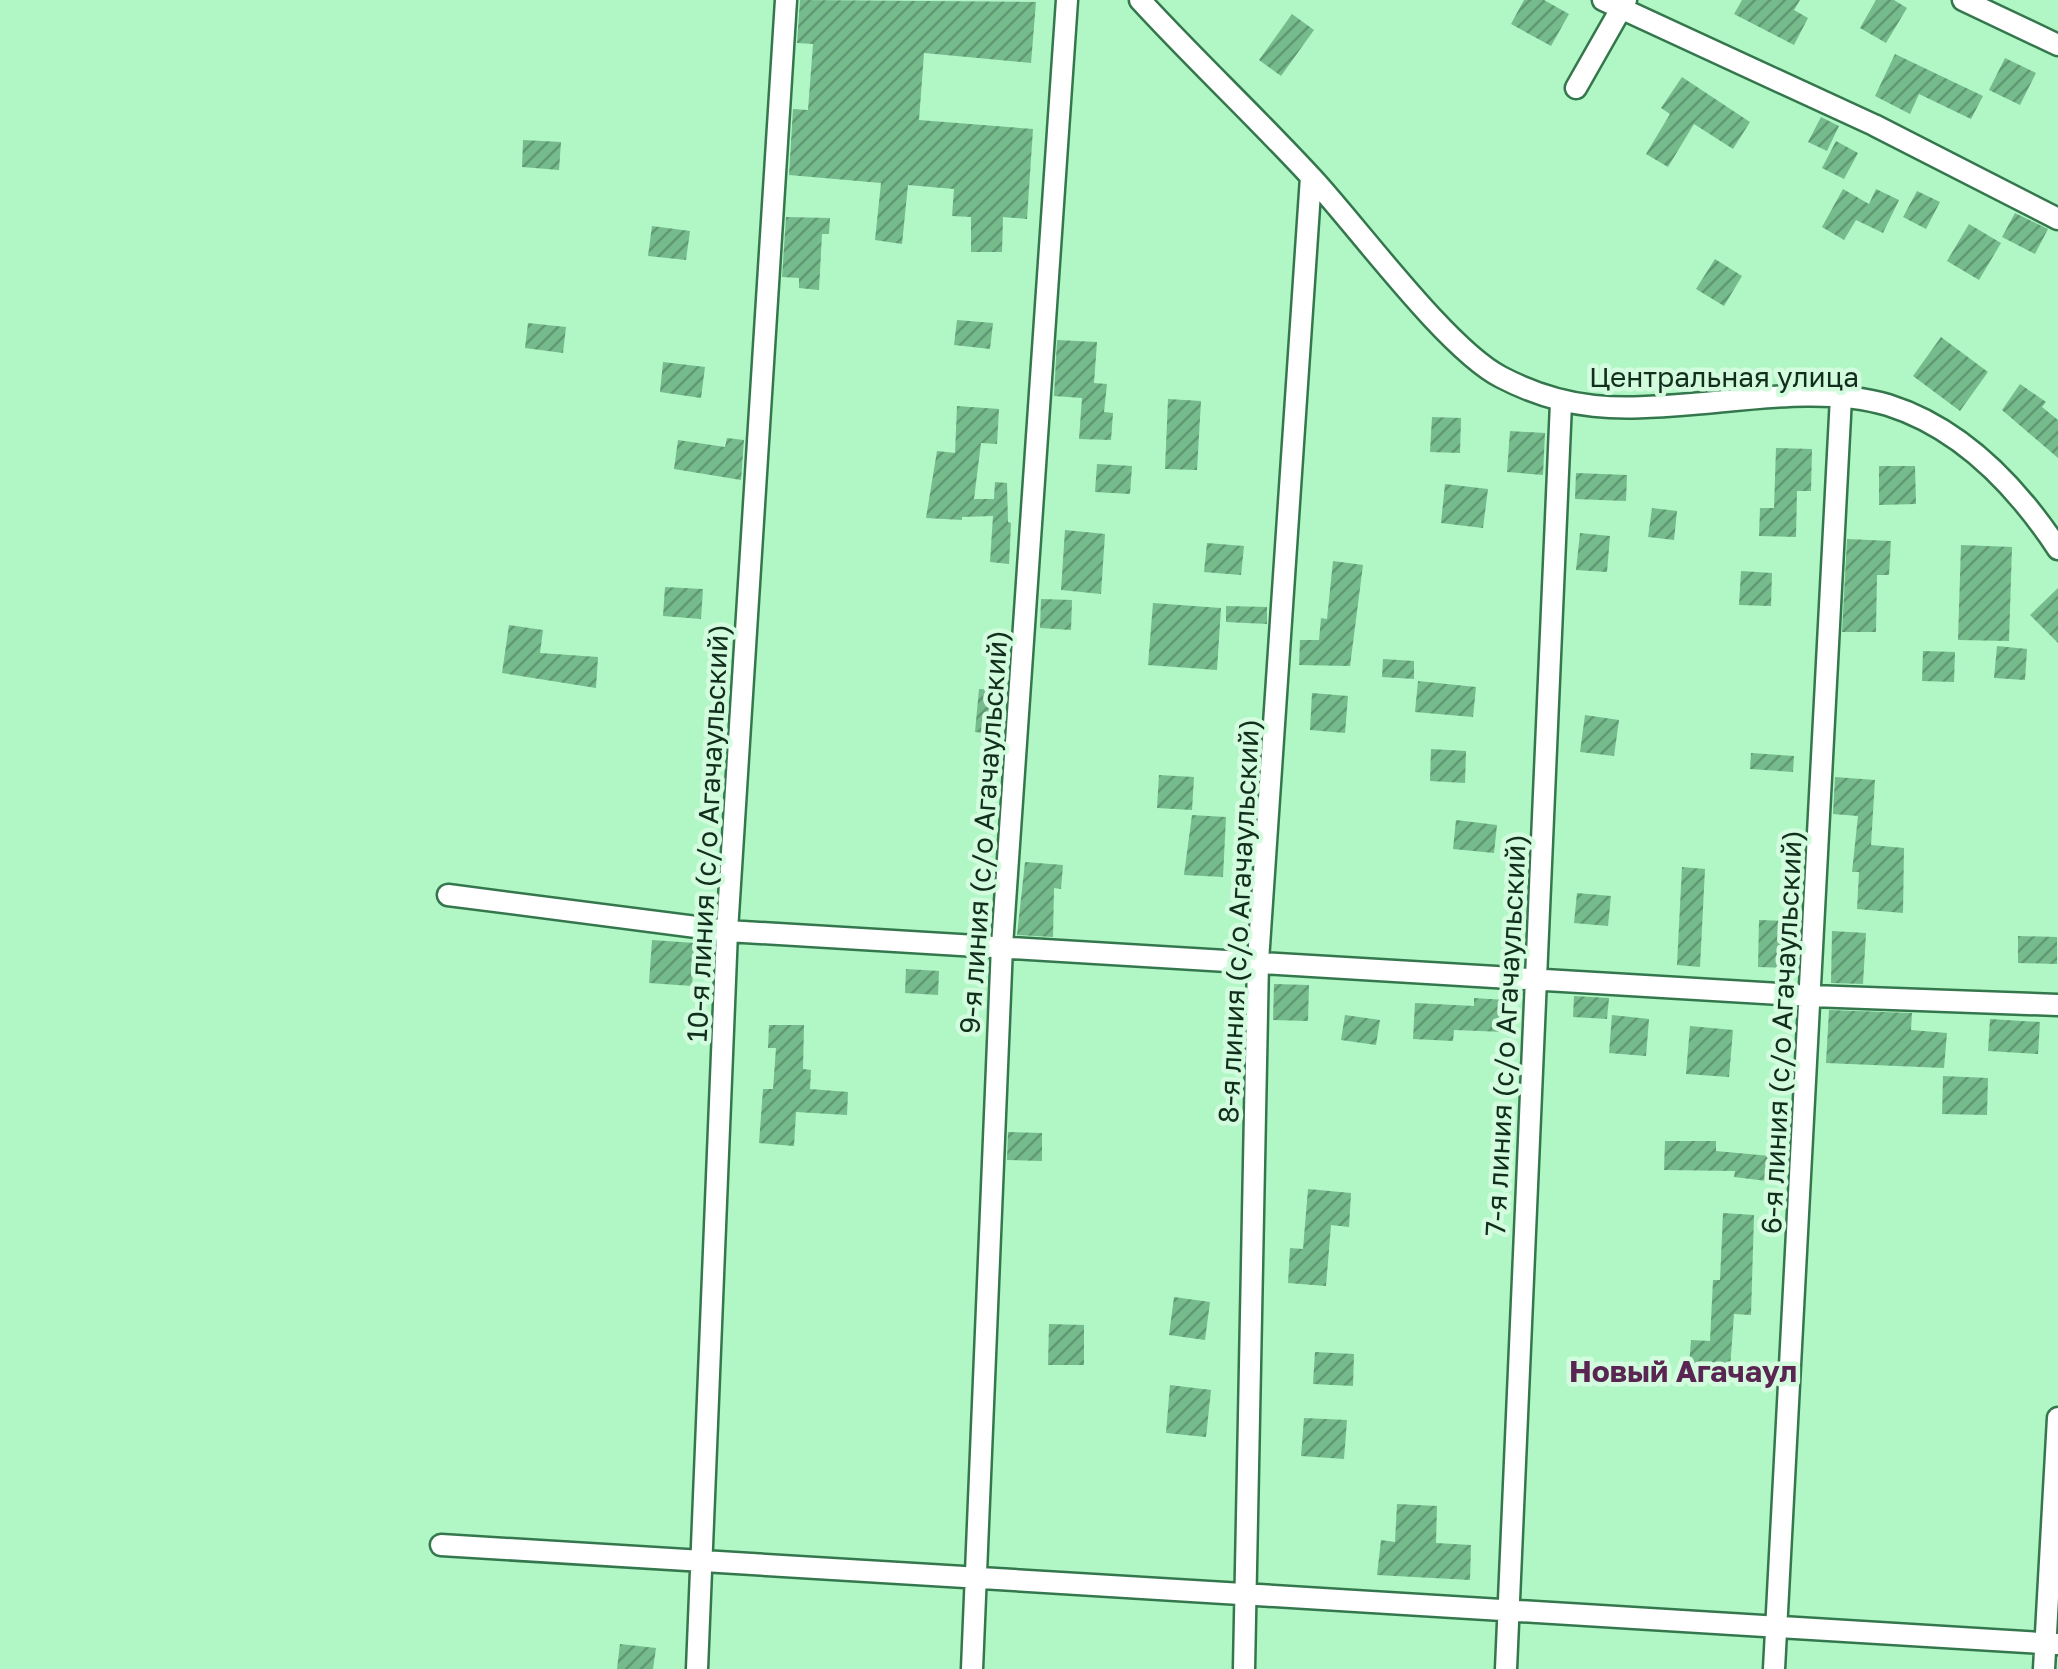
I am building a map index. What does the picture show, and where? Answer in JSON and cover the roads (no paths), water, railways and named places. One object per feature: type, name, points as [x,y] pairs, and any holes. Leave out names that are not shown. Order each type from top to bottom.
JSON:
[{"type":"street","name":"10-я линия (с/о Агачаульский)","points":[[697,1669],[727,931],[786,0]]},
{"type":"street","name":"9-я линия (с/о Агачаульский)","points":[[972,1669],[1002,946],[1067,0]]},
{"type":"street","name":"Центральная улица","points":[[1140,0],[1311,177],[1444,329],[1497,375],[1561,403],[1617,410],[1842,398],[1888,406],[1948,435],[2000,474],[2058,549]]},
{"type":"street","points":[[1963,0],[2058,44]]},
{"type":"street","points":[[1576,88],[1617,2],[1874,125],[2058,219]]},
{"type":"street","name":"8-я линия (с/о Агачаульский)","points":[[1244,1669],[1258,962],[1311,177]]},
{"type":"street","name":"6-я линия (с/о Агачаульский)","points":[[1774,1669],[1842,398]]},
{"type":"street","name":"7-я линия (с/о Агачаульский)","points":[[1506,1669],[1561,403]]},
{"type":"street","points":[[448,896],[727,931],[1812,996],[2058,1005]]},
{"type":"street","points":[[2044,1669],[2052,1644],[2058,1418]]},
{"type":"street","points":[[442,1545],[1508,1614],[2052,1644]]},
{"type":"district","name":"Новый Агачаул","points":[[1683,1371]]}]
